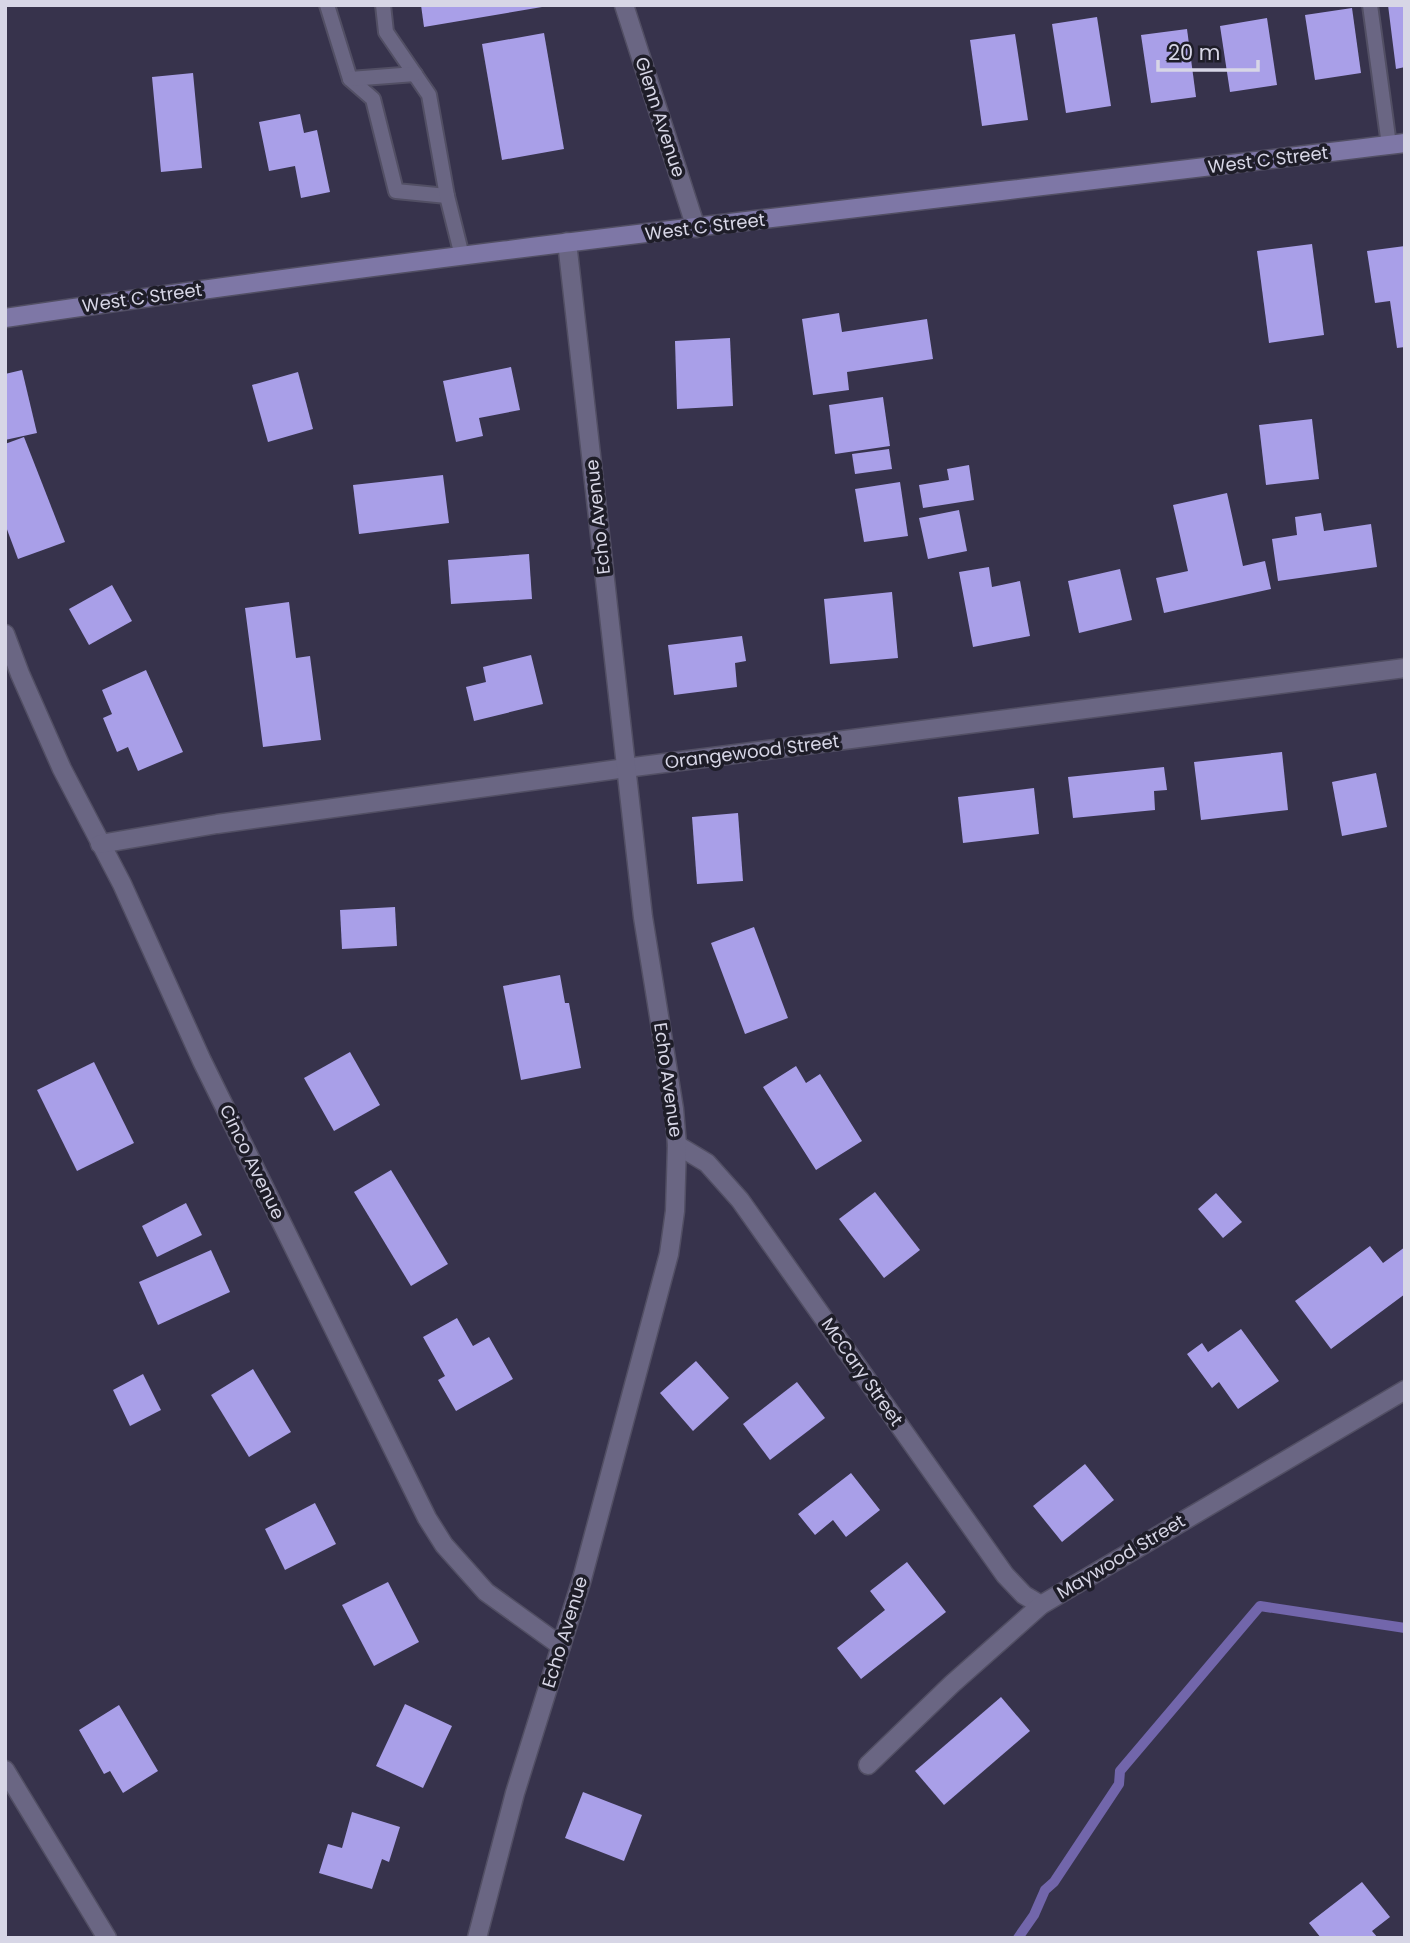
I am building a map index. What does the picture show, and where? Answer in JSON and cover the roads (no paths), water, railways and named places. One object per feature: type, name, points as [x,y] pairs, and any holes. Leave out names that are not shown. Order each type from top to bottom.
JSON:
[{"type":"main road","name":"West C Street","points":[[5,317],[567,242],[1397,144]]},
{"type":"street","name":"Glenn Avenue","points":[[624,5],[696,228]]},
{"type":"street","name":"Echo Avenue","points":[[477,1938],[515,1793],[582,1579],[669,1254],[676,1211],[677,1145],[674,1109],[643,916],[567,242]]},
{"type":"street","name":"Cinco Avenue","points":[[5,634],[62,769],[121,884],[208,1073],[427,1518],[443,1545],[486,1592],[561,1646]]},
{"type":"street","name":"Orangewood Street","points":[[100,844],[217,824],[626,768],[1405,668]]},
{"type":"street","name":"McCary Street","points":[[677,1145],[707,1163],[740,1200],[1004,1575],[1024,1595],[1041,1605]]},
{"type":"street","name":"Maywood Street","points":[[868,1765],[952,1684],[1041,1605],[1405,1390]]},
{"type":"street","points":[[5,1770],[107,1938]]},
{"type":"lane","points":[[327,5],[350,79],[373,99],[396,191],[447,196]]},
{"type":"lane","points":[[383,5],[386,32],[429,95],[461,256]]},
{"type":"lane","points":[[1370,5],[1397,144]]},
{"type":"lane","points":[[350,79],[415,74]]},
{"type":"waterway","points":[[1018,1938],[1034,1915],[1045,1890],[1054,1882],[1119,1784],[1120,1771],[1260,1606],[1405,1628]]}]
